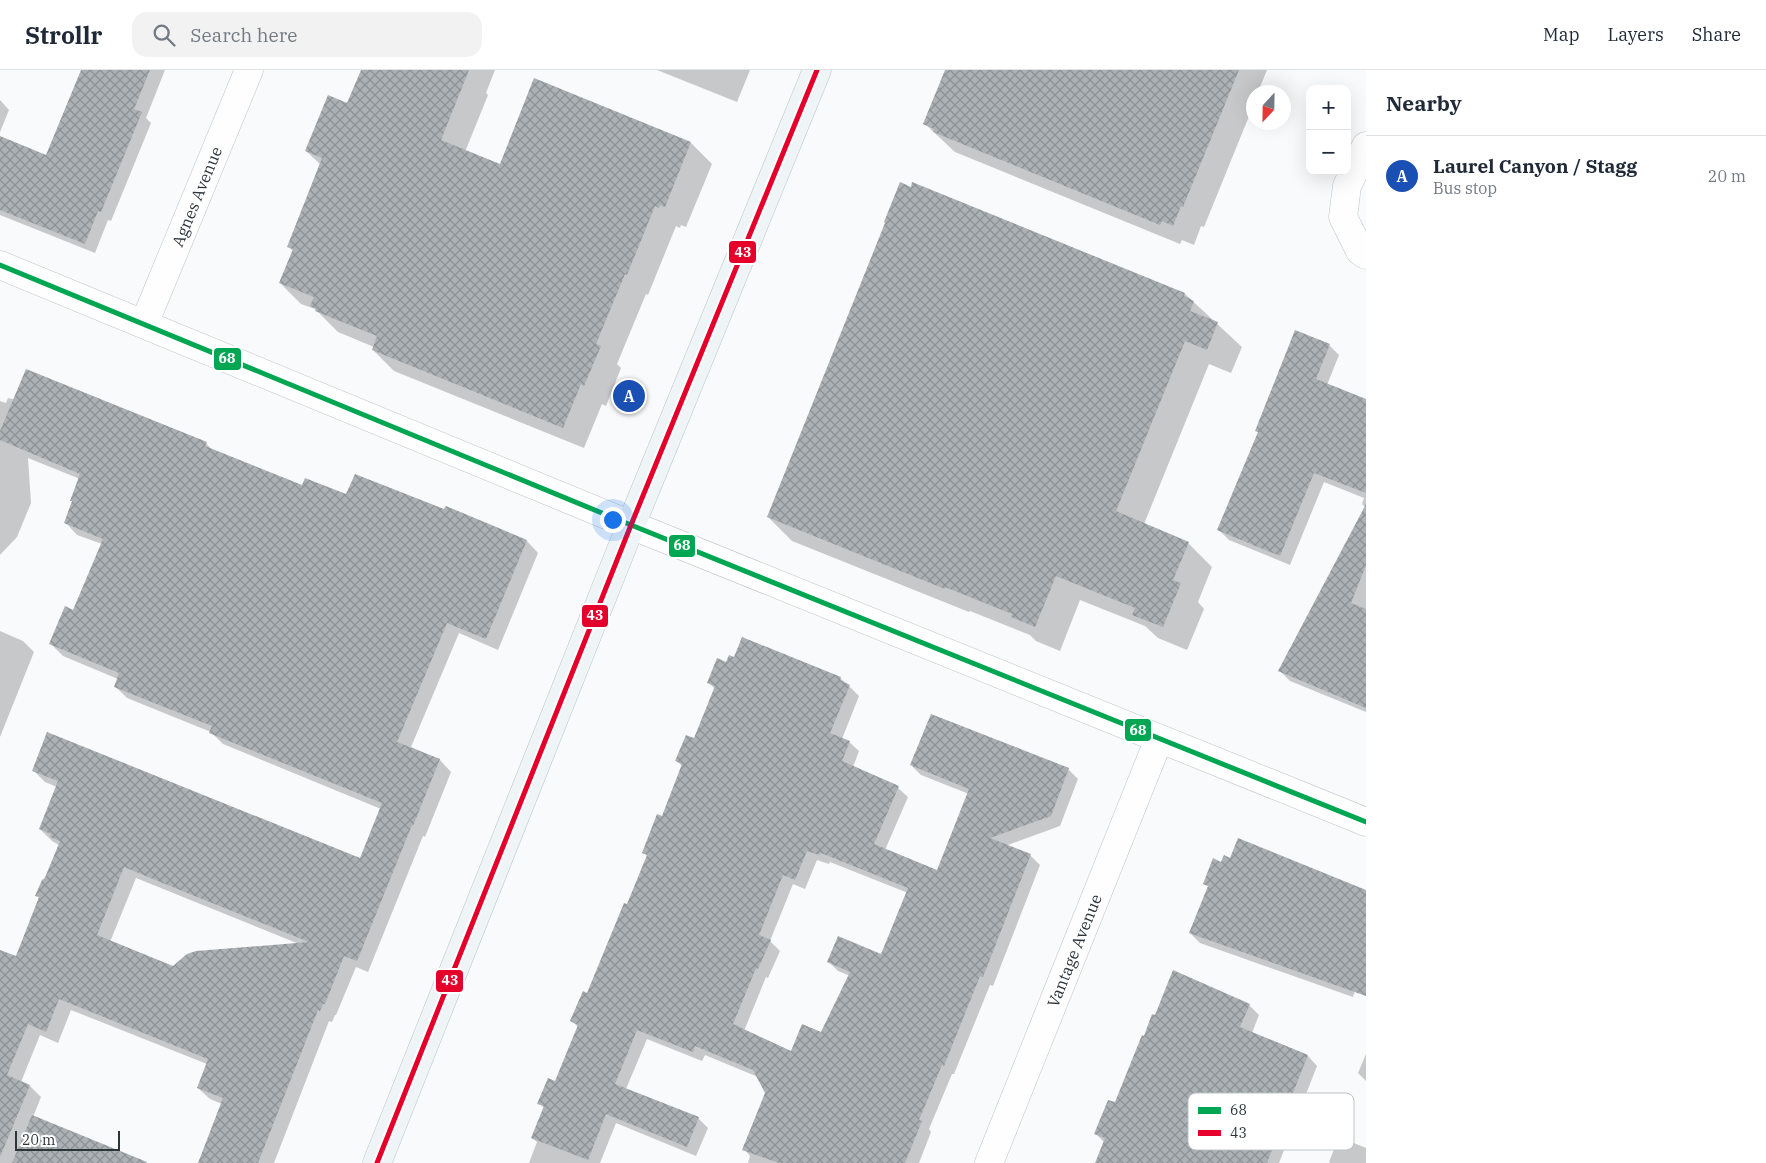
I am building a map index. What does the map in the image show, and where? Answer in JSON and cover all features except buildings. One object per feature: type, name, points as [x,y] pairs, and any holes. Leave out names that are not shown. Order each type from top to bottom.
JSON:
[{"type":"main road","points":[[377,1163],[631,525],[817,70]]},
{"type":"street","name":"Agnes Avenue","points":[[144,324],[249,70]]},
{"type":"street","points":[[1366,146],[1347,186],[1343,217],[1360,251],[1366,255]]},
{"type":"street","points":[[0,264],[631,525],[1366,822]]},
{"type":"street","name":"Vantage Avenue","points":[[989,1163],[1159,739]]},
{"type":"transit line","name":"43","points":[[377,1163],[631,525],[817,70]]},
{"type":"transit line","name":"68","points":[[0,265],[631,525],[1366,822]]},
{"type":"place","name":"Laurel Canyon / Stagg","points":[[629,396]]}]
